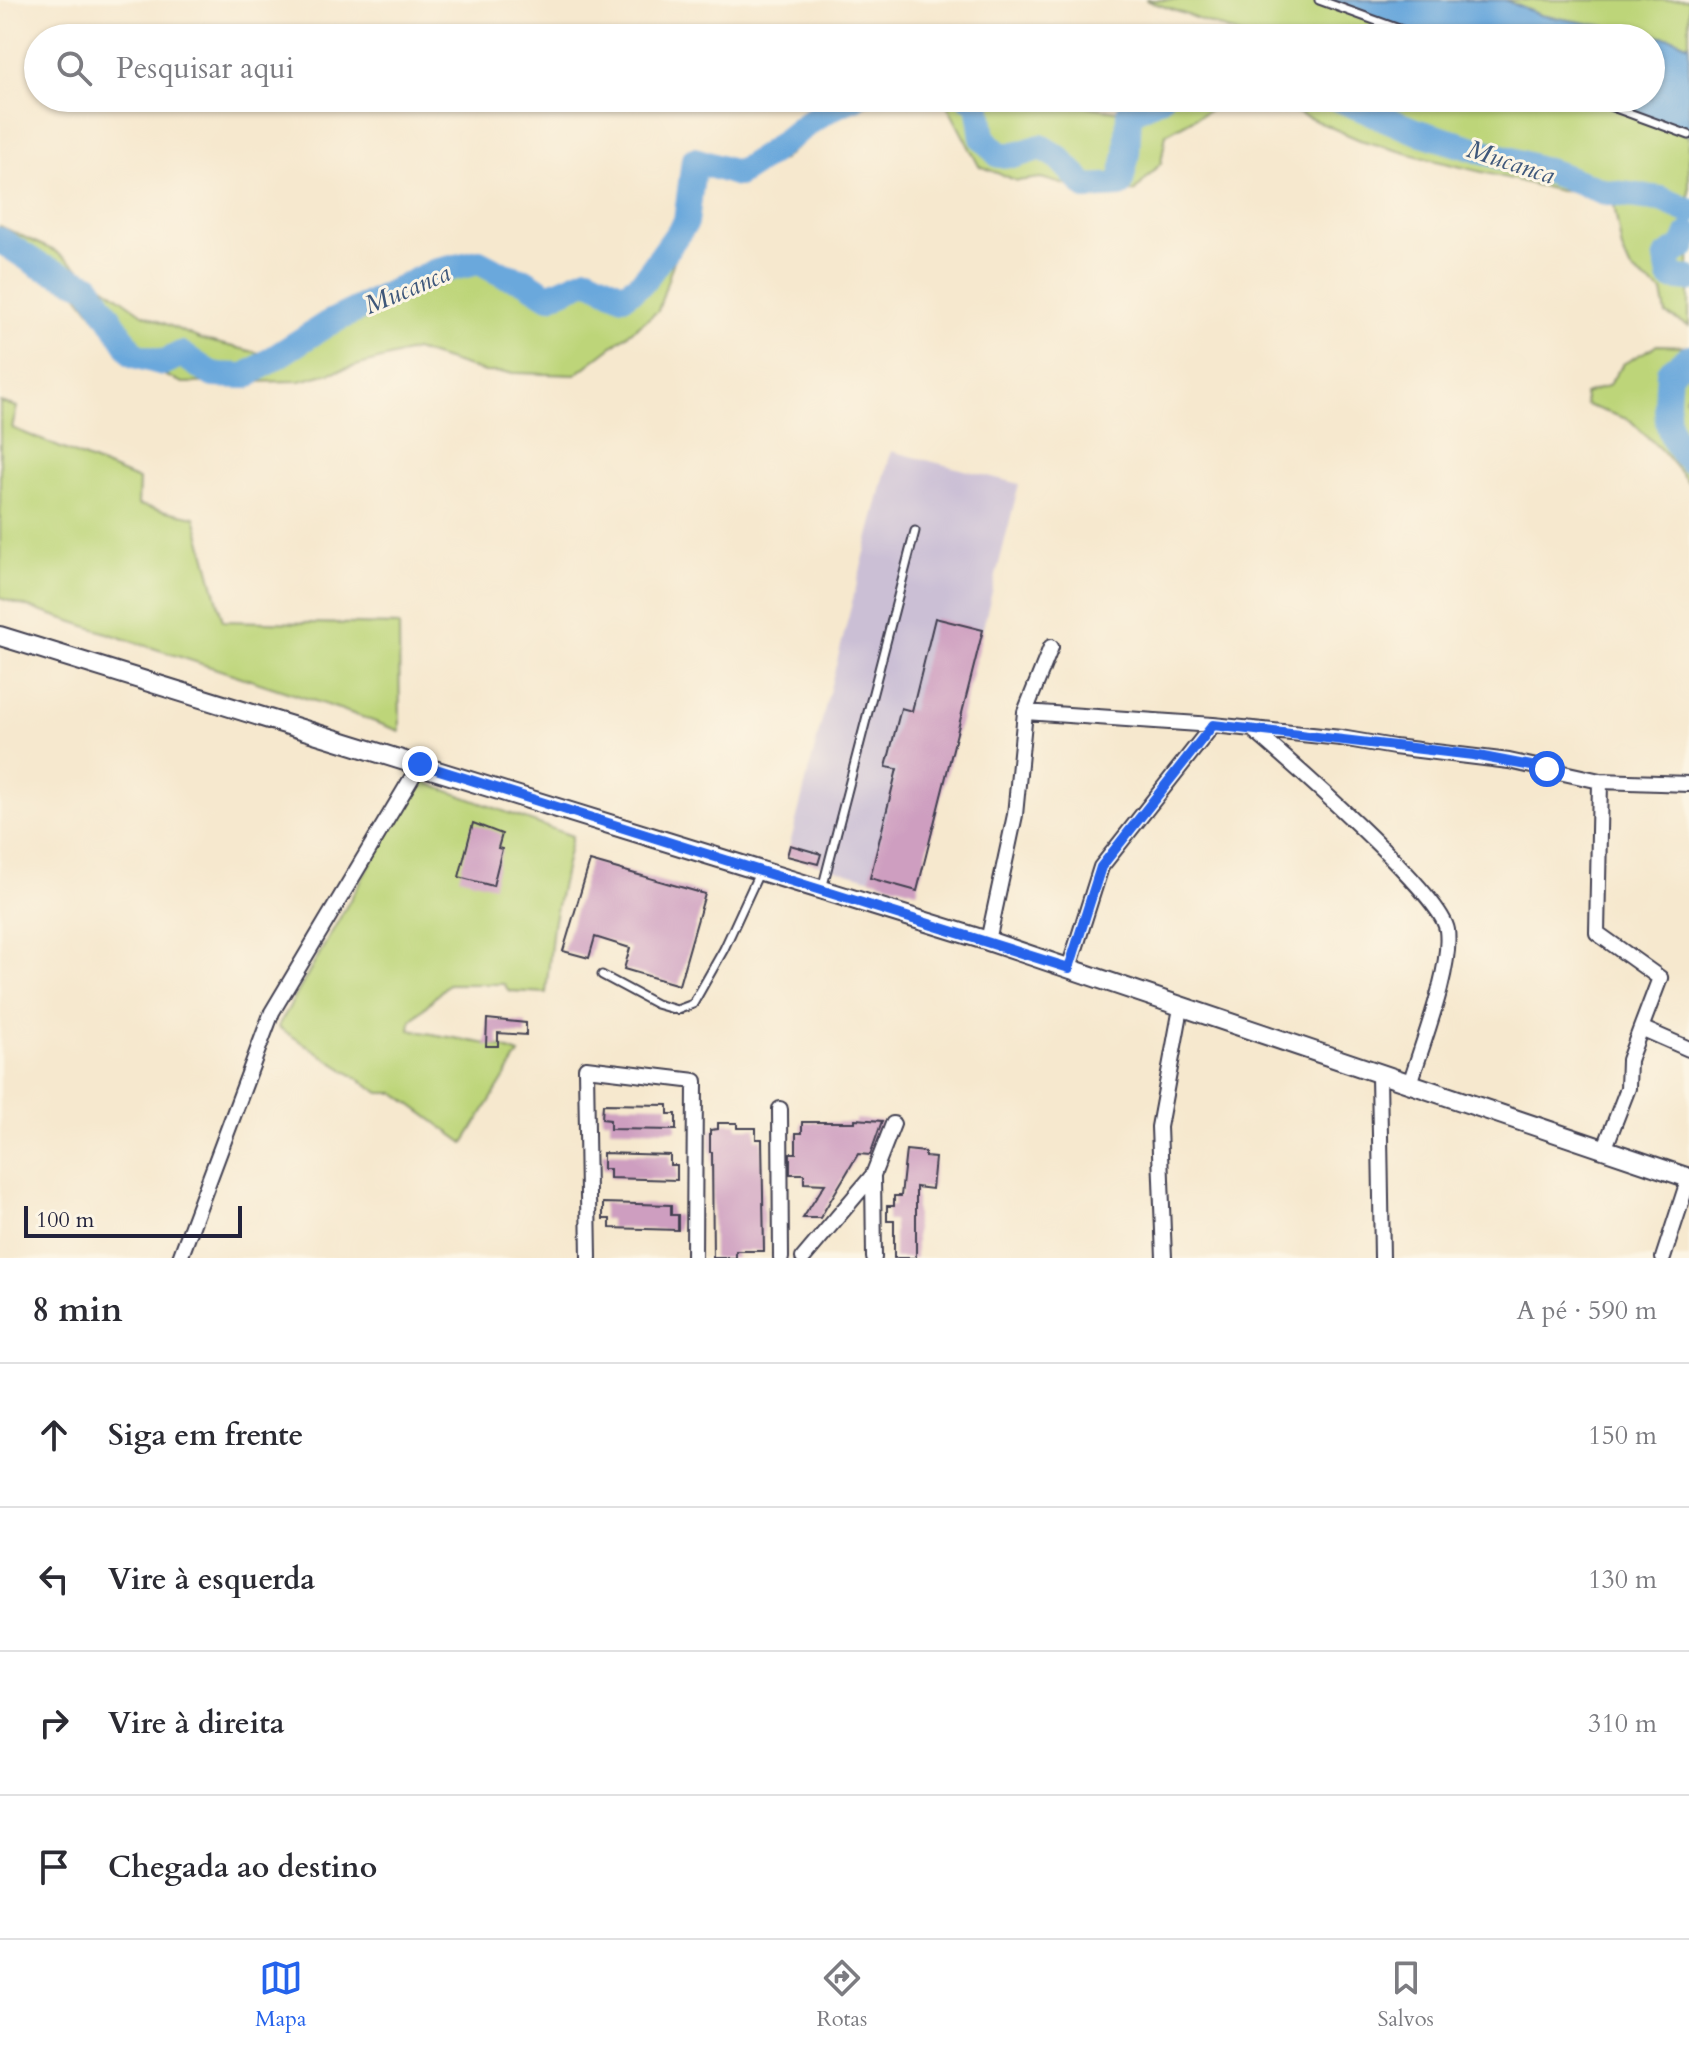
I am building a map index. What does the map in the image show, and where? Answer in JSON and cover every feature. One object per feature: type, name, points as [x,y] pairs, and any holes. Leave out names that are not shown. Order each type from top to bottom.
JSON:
[{"type":"street","points":[[0,636],[988,941],[1689,1178],[1663,1258]]},
{"type":"street","points":[[988,941],[1015,815],[1025,712],[1051,647]]},
{"type":"street","points":[[1025,712],[1251,729],[1473,755],[1600,781],[1689,784]]},
{"type":"street","points":[[1069,968],[1101,867],[1213,725]]},
{"type":"street","points":[[1251,729],[1316,785],[1433,902],[1447,927],[1448,957],[1410,1084]]},
{"type":"street","points":[[180,1258],[272,1012],[420,764]]},
{"type":"street","points":[[1600,781],[1597,933],[1660,978],[1629,1060],[1628,1088],[1604,1150]]},
{"type":"street","points":[[1164,1258],[1159,1127],[1181,1008]]},
{"type":"street","points":[[1641,1028],[1689,1049]]},
{"type":"street","points":[[589,1258],[586,1068],[695,1081],[694,1258]]},
{"type":"street","points":[[1379,1075],[1382,1258]]},
{"type":"street","points":[[780,1109],[781,1258]]},
{"type":"street","points":[[803,1258],[873,1175],[893,1124]]},
{"type":"street","points":[[873,1175],[874,1258]]},
{"type":"lane","points":[[1319,0],[1385,24]]},
{"type":"lane","points":[[1626,112],[1689,135]]},
{"type":"lane","points":[[821,891],[915,531]]},
{"type":"lane","points":[[602,975],[656,1004],[677,1010],[693,1004],[724,949],[760,871]]},
{"type":"shaded area","points":[[891,451],[1019,484],[917,891],[787,856]]},
{"type":"green space","points":[[1146,0],[1689,0],[1689,199],[1675,195],[1689,203],[1689,326],[1666,314],[1662,292],[1631,270],[1622,250],[1612,193],[1560,191],[1424,158],[1360,140],[1295,112],[1665,112],[1665,24],[1212,24]]},
{"type":"green space","points":[[843,112],[833,115],[782,160],[738,174],[770,152],[822,113]]},
{"type":"green space","points":[[951,112],[1123,112],[1206,112],[1166,134],[1161,163],[1134,192],[1087,191],[1041,178],[1017,181],[979,166]]},
{"type":"green space","points":[[686,222],[658,311],[575,375],[485,372],[415,350],[300,381],[183,383],[130,361],[77,294],[0,249],[0,226],[55,251],[143,314],[200,339],[276,357],[327,324],[434,272],[479,262],[504,275],[525,281],[549,296],[588,279],[623,296],[643,282]]},
{"type":"green space","points":[[1657,345],[1689,346],[1689,392],[1685,397],[1689,404],[1689,483],[1630,420],[1586,405],[1584,394],[1608,386],[1623,364]]},
{"type":"green space","points":[[0,402],[17,407],[12,428],[139,480],[138,505],[195,517],[223,621],[399,625],[400,731],[0,598]]},
{"type":"green space","points":[[418,780],[572,836],[553,925],[546,993],[509,991],[504,984],[448,984],[411,1021],[410,1030],[498,1046],[519,1054],[464,1143],[395,1093],[380,1093],[278,1027]]},
{"type":"water","points":[[1319,0],[1505,0],[1540,15],[1592,24],[1385,24]]},
{"type":"water","points":[[1665,37],[1689,45],[1689,135],[1626,112],[1665,112]]},
{"type":"building","points":[[935,618],[983,630],[917,891],[870,878],[897,769],[886,767],[901,708],[912,711]]},
{"type":"building","points":[[473,823],[502,834],[498,848],[502,849],[493,886],[459,877]]},
{"type":"building","points":[[790,845],[821,854],[818,864],[787,856]]},
{"type":"building","points":[[590,861],[705,894],[679,985],[624,969],[630,948],[595,937],[589,958],[563,951]]},
{"type":"building","points":[[487,1019],[526,1023],[526,1035],[498,1033],[498,1046],[486,1046]]},
{"type":"building","points":[[603,1104],[668,1105],[668,1114],[676,1114],[676,1130],[610,1129],[610,1120],[602,1119]]},
{"type":"building","points":[[855,1119],[882,1121],[870,1155],[858,1154],[820,1218],[803,1218],[825,1184],[804,1183],[804,1174],[790,1174],[790,1153],[796,1153],[796,1133],[802,1133],[802,1122],[855,1122]]},
{"type":"building","points":[[718,1123],[737,1123],[737,1128],[756,1128],[756,1139],[762,1139],[764,1251],[736,1251],[736,1258],[713,1258],[710,1130],[718,1129]]},
{"type":"building","points":[[906,1150],[925,1152],[925,1157],[935,1158],[932,1189],[916,1187],[916,1258],[894,1258],[894,1221],[887,1221],[887,1206],[894,1206],[894,1196],[901,1196]]},
{"type":"building","points":[[603,1153],[670,1155],[670,1165],[677,1165],[677,1180],[610,1178],[610,1169],[603,1169]]},
{"type":"building","points":[[603,1203],[671,1205],[671,1215],[678,1215],[678,1230],[610,1228],[610,1219],[603,1219]]},
{"type":"waterway","name":"Mucanca","points":[[0,240],[40,266],[89,286],[134,355],[163,363],[181,354],[213,375],[246,376],[327,324],[434,272],[479,262],[504,275],[525,281],[549,296],[588,279],[623,296],[643,282],[686,222],[694,160],[738,174],[824,112]]},
{"type":"waterway","name":"Mucanca","points":[[979,112],[983,138],[999,155],[1016,155],[1041,147],[1059,158],[1086,187],[1120,185],[1127,155],[1131,112]]},
{"type":"waterway","name":"Mucanca","points":[[1370,112],[1415,131],[1554,173],[1605,192],[1661,199],[1689,211]]},
{"type":"waterway","name":"Mucanca","points":[[1689,234],[1684,246],[1666,257],[1670,277],[1689,279]]},
{"type":"waterway","name":"Mucanca","points":[[1689,357],[1669,372],[1667,408],[1674,439],[1689,460]]},
{"type":"route","points":[[420,764],[1069,968],[1101,867],[1213,725],[1473,755],[1547,769]]}]
